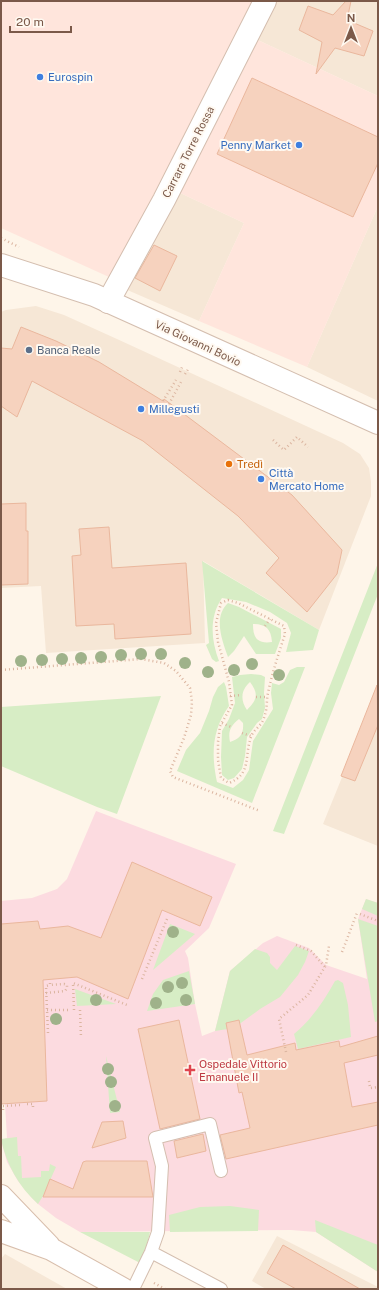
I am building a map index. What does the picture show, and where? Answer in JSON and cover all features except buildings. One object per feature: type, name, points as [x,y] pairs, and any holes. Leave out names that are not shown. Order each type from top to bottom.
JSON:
[{"type":"street","name":"Carrara Torre Rossa","points":[[101,299],[164,200],[265,1]]},
{"type":"street","name":"Via Giovanni Bovio","points":[[6,269],[101,299],[378,423]]},
{"type":"street","points":[[1,1196],[51,1249]]},
{"type":"street","points":[[1,1231],[51,1249],[123,1289]]},
{"type":"lane","points":[[133,1289],[151,1252],[158,1232],[162,1166],[155,1138],[210,1124],[221,1172]]},
{"type":"lane","points":[[151,1252],[221,1289]]},
{"type":"path","points":[[180,372],[184,365]]},
{"type":"path","points":[[185,374],[189,368]]},
{"type":"path","points":[[163,401],[176,380]]},
{"type":"path","points":[[169,404],[181,382]]},
{"type":"path","points":[[273,440],[284,450],[297,437],[308,447]]},
{"type":"path","points":[[228,600],[238,602],[284,626],[285,634],[267,696],[268,707],[263,721],[251,736],[243,774],[235,781],[229,783],[221,778],[219,769],[218,742],[220,726],[232,705],[230,696],[229,682],[218,642],[216,623],[221,603],[228,600]]},
{"type":"path","points":[[265,626],[270,619]]},
{"type":"path","points":[[1,670],[141,659],[164,663],[176,671],[190,688],[192,702],[191,715],[184,738],[170,771],[173,776],[260,811]]},
{"type":"path","points":[[230,696],[242,696]]},
{"type":"path","points":[[256,696],[267,696]]},
{"type":"path","points":[[222,723],[231,728]]},
{"type":"path","points":[[242,733],[251,736]]},
{"type":"path","points":[[342,952],[358,913],[378,920]]},
{"type":"path","points":[[142,980],[167,918]]},
{"type":"path","points":[[296,945],[311,951],[325,967]]},
{"type":"path","points":[[286,1052],[279,1019],[308,996],[325,967],[329,946]]},
{"type":"path","points":[[50,980],[50,985]]},
{"type":"path","points":[[74,1010],[73,983],[127,1005]]},
{"type":"path","points":[[46,993],[65,991],[67,985],[46,986],[46,993],[48,1033]]},
{"type":"path","points":[[47,1010],[68,1010]]},
{"type":"path","points":[[80,1010],[81,1038]]},
{"type":"path","points":[[369,1081],[370,1088],[378,1087]]},
{"type":"path","points":[[27,1104],[33,1104],[33,1107]]},
{"type":"path","points":[[2,1110],[2,1106],[20,1105]]},
{"type":"shaded area","points":[[1,1],[253,1],[172,160],[131,252],[109,277],[1,228]]},
{"type":"shaded area","points":[[258,1],[378,1],[378,96],[245,34]]},
{"type":"shaded area","points":[[245,34],[378,96],[378,206],[307,367],[199,321],[244,223],[176,191]]},
{"type":"shaded area","points":[[176,191],[244,223],[199,321],[125,289]]},
{"type":"shaded area","points":[[378,206],[378,401],[307,367]]},
{"type":"shaded area","points":[[36,306],[64,315],[117,339],[343,443],[360,454],[369,468],[371,496],[319,630],[203,561],[205,643],[46,653],[41,586],[1,588],[1,312]]},
{"type":"shaded area","points":[[378,689],[378,846],[323,824]]},
{"type":"shaded area","name":"Ospedale Vittorio Emanuele II","points":[[96,811],[236,864],[209,928],[185,951],[188,958],[195,1004],[202,1036],[215,1031],[230,971],[263,943],[277,936],[309,948],[326,965],[367,979],[358,919],[366,899],[378,903],[378,1272],[316,1232],[291,1230],[80,1232],[56,1218],[38,1204],[18,1181],[7,1162],[1,1140],[7,1138],[5,1104],[1,1104],[1,901],[32,898],[57,889],[67,879]]},
{"type":"shaded area","points":[[277,1236],[378,1287],[378,1289],[266,1289],[252,1281]]},
{"type":"shaded area","points":[[5,1254],[67,1289],[1,1289],[1,1259]]},
{"type":"green space","points":[[202,561],[319,630],[313,650],[286,652],[291,633],[287,623],[270,612],[246,602],[222,598],[213,621],[214,645],[219,661],[216,662],[212,659],[206,645],[209,643]]},
{"type":"green space","points":[[378,563],[378,594],[284,834],[273,831]]},
{"type":"green space","points":[[228,603],[239,607],[281,629],[281,638],[275,654],[256,654],[244,636],[228,657],[220,629],[223,609]],"holes":[[[253,624],[261,625],[267,628],[272,642],[259,641],[255,636]]]},
{"type":"green space","points":[[297,667],[305,667],[252,803],[177,771],[186,750],[200,733],[218,687],[224,682],[229,706],[219,724],[214,742],[215,772],[217,782],[233,788],[243,780],[249,770],[253,741],[273,709],[271,693],[272,683],[279,685],[284,682],[290,670]]},
{"type":"green space","points":[[251,674],[265,677],[265,708],[262,719],[257,723],[247,737],[242,769],[234,778],[228,780],[222,775],[222,731],[229,719],[235,703],[232,677]],"holes":[[[250,682],[255,690],[256,697],[247,710],[243,703],[242,695]],[[239,719],[243,723],[241,736],[230,742],[230,729]]]},
{"type":"green space","points":[[161,696],[117,814],[1,766],[1,707]]},
{"type":"green space","points":[[366,899],[378,903],[378,916],[362,909]]},
{"type":"green space","points":[[358,919],[378,926],[378,1021],[375,1022]]},
{"type":"green space","points":[[170,924],[195,934],[153,970]]},
{"type":"green space","points":[[295,946],[309,951],[298,975],[280,997],[260,1009],[234,1028],[215,1031],[230,971],[255,949],[267,953],[270,957],[270,963],[277,970]]},
{"type":"green space","points":[[189,971],[195,1004],[147,1011],[153,994],[163,980]]},
{"type":"green space","points":[[338,980],[343,983],[348,1005],[351,1037],[298,1049],[294,1034],[312,1016],[322,1003],[335,981]]},
{"type":"green space","points":[[75,989],[116,1004],[77,1006]]},
{"type":"green space","points":[[106,1056],[120,1112],[110,1113]]},
{"type":"green space","points":[[17,1137],[18,1156],[21,1156],[22,1178],[41,1177],[41,1171],[49,1171],[50,1164],[56,1167],[38,1204],[19,1183],[3,1148],[1,1139]]},
{"type":"green space","points":[[230,1206],[259,1210],[258,1231],[170,1232],[169,1215],[200,1207]]},
{"type":"green space","points":[[315,1220],[378,1245],[378,1272],[316,1232]]},
{"type":"green space","points":[[80,1232],[150,1232],[146,1249],[140,1263]]},
{"type":"place","name":"Eurospin","points":[[40,77]]},
{"type":"place","name":"Penny Market","points":[[299,145]]},
{"type":"place","name":"Banca Reale","points":[[29,350]]},
{"type":"place","name":"Millegusti","points":[[141,409]]},
{"type":"place","name":"Tredì","points":[[229,464]]},
{"type":"place","name":"Città Mercato Home","points":[[261,479]]},
{"type":"place","name":"Ospedale Vittorio Emanuele II","points":[[190,1070]]}]
